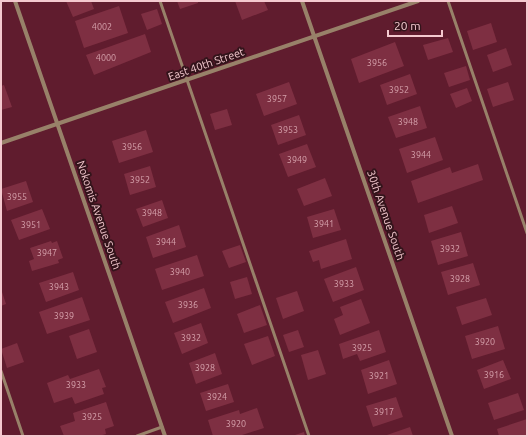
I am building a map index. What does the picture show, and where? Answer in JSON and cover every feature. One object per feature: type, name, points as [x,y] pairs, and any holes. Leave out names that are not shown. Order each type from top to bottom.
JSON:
[{"type":"street","name":"Nokomis Avenue South","points":[[15,1],[165,436]]},
{"type":"street","name":"30th Avenue South","points":[[302,1],[452,436]]},
{"type":"street","name":"East 40th Street","points":[[1,143],[418,1]]},
{"type":"lane","points":[[160,1],[188,79],[309,436]]},
{"type":"lane","points":[[448,1],[527,233]]},
{"type":"lane","points":[[1,371],[23,436]]},
{"type":"lane","points":[[137,436],[162,427]]},
{"type":"building","points":[[66,1],[91,1],[94,9],[73,17]]},
{"type":"building","points":[[177,1],[198,1],[198,3],[180,9]]},
{"type":"building","points":[[235,1],[264,1],[268,10],[242,20]]},
{"type":"building","points":[[119,6],[128,33],[84,48],[75,21]]},
{"type":"building","points":[[157,9],[162,24],[147,30],[141,14]]},
{"type":"building","points":[[491,23],[497,42],[473,50],[467,31]]},
{"type":"building","points":[[145,34],[151,52],[94,75],[86,55]]},
{"type":"building","points":[[448,38],[453,52],[428,60],[423,45]]},
{"type":"building","points":[[395,42],[404,66],[359,83],[351,59]]},
{"type":"building","points":[[506,48],[512,65],[493,72],[487,55]]},
{"type":"building","points":[[466,66],[470,80],[449,87],[444,73]]},
{"type":"building","points":[[410,74],[417,94],[387,105],[380,85]]},
{"type":"building","points":[[289,82],[297,104],[264,116],[256,94]]},
{"type":"building","points":[[508,82],[514,100],[493,107],[487,89]]},
{"type":"building","points":[[4,85],[12,107],[1,110],[1,86]]},
{"type":"building","points":[[467,88],[472,101],[456,108],[450,94]]},
{"type":"building","points":[[420,106],[427,128],[396,138],[388,117]]},
{"type":"building","points":[[227,109],[232,125],[215,130],[210,114]]},
{"type":"building","points":[[299,115],[306,135],[278,145],[271,125]]},
{"type":"building","points":[[146,130],[153,152],[119,163],[112,141]]},
{"type":"building","points":[[435,137],[443,160],[407,173],[399,149]]},
{"type":"building","points":[[307,144],[316,167],[288,177],[279,154]]},
{"type":"building","points":[[478,164],[483,180],[418,203],[411,181],[450,167],[452,173]]},
{"type":"building","points":[[150,166],[156,187],[130,195],[124,174]]},
{"type":"building","points":[[325,178],[332,196],[304,206],[297,189]]},
{"type":"building","points":[[26,181],[33,202],[7,211],[1,189]]},
{"type":"building","points":[[162,200],[168,218],[143,227],[136,209]]},
{"type":"building","points":[[452,206],[458,223],[429,233],[424,215]]},
{"type":"building","points":[[42,209],[50,229],[19,240],[11,220]]},
{"type":"building","points":[[334,209],[341,230],[313,238],[307,217]]},
{"type":"building","points":[[179,225],[186,247],[153,258],[146,237]]},
{"type":"building","points":[[461,232],[468,256],[438,265],[431,241]]},
{"type":"building","points":[[346,239],[352,259],[321,269],[319,260],[313,262],[309,251]]},
{"type":"building","points":[[51,241],[52,243],[57,241],[63,258],[58,260],[59,263],[32,271],[29,261],[34,259],[30,248]]},
{"type":"building","points":[[240,245],[246,262],[229,268],[222,251]]},
{"type":"building","points":[[197,255],[204,276],[162,290],[155,269]]},
{"type":"building","points":[[473,263],[480,285],[448,295],[441,272]]},
{"type":"building","points":[[356,267],[364,290],[333,302],[324,279]]},
{"type":"building","points":[[73,272],[79,290],[46,302],[39,283]]},
{"type":"building","points":[[247,277],[252,294],[235,299],[230,282]]},
{"type":"building","points":[[204,288],[211,308],[173,323],[165,302]]},
{"type":"building","points":[[1,289],[6,304],[1,306]]},
{"type":"building","points":[[297,291],[304,311],[283,319],[276,298]]},
{"type":"building","points":[[82,297],[90,320],[47,334],[39,312]]},
{"type":"building","points":[[486,298],[492,315],[462,325],[456,307]]},
{"type":"building","points":[[361,299],[370,323],[340,335],[334,319],[343,315],[340,307]]},
{"type":"building","points":[[260,305],[267,325],[244,333],[237,314]]},
{"type":"building","points":[[201,323],[208,343],[182,354],[174,333]]},
{"type":"building","points":[[498,326],[505,349],[472,359],[465,336]]},
{"type":"building","points":[[89,329],[97,352],[77,359],[69,336]]},
{"type":"building","points":[[298,330],[304,347],[289,352],[283,335]]},
{"type":"building","points":[[379,330],[386,352],[360,361],[357,354],[343,359],[339,344]]},
{"type":"building","points":[[268,336],[275,356],[252,365],[244,344]]},
{"type":"building","points":[[17,343],[24,362],[7,368],[1,349]]},
{"type":"building","points":[[318,350],[326,374],[308,380],[301,355]]},
{"type":"building","points":[[215,353],[222,374],[196,384],[189,363]]},
{"type":"building","points":[[389,360],[397,384],[368,394],[361,370]]},
{"type":"building","points":[[503,360],[511,379],[484,389],[477,370]]},
{"type":"building","points":[[99,369],[106,387],[102,388],[104,394],[75,404],[72,397],[54,403],[47,383],[68,375],[70,379]]},
{"type":"building","points":[[228,384],[234,402],[206,411],[200,393]]},
{"type":"building","points":[[518,393],[524,410],[494,420],[488,403]]},
{"type":"building","points":[[396,397],[403,417],[373,427],[366,406]]},
{"type":"building","points":[[106,402],[114,426],[105,429],[106,434],[99,436],[64,436],[60,426],[75,421],[73,413]]},
{"type":"building","points":[[257,408],[264,428],[239,436],[213,436],[208,420],[239,410],[240,414]]},
{"type":"building","points":[[527,419],[527,436],[499,436],[497,429]]},
{"type":"building","points":[[410,427],[413,436],[384,436]]},
{"type":"building","points":[[304,432],[305,436],[292,436]]}]
